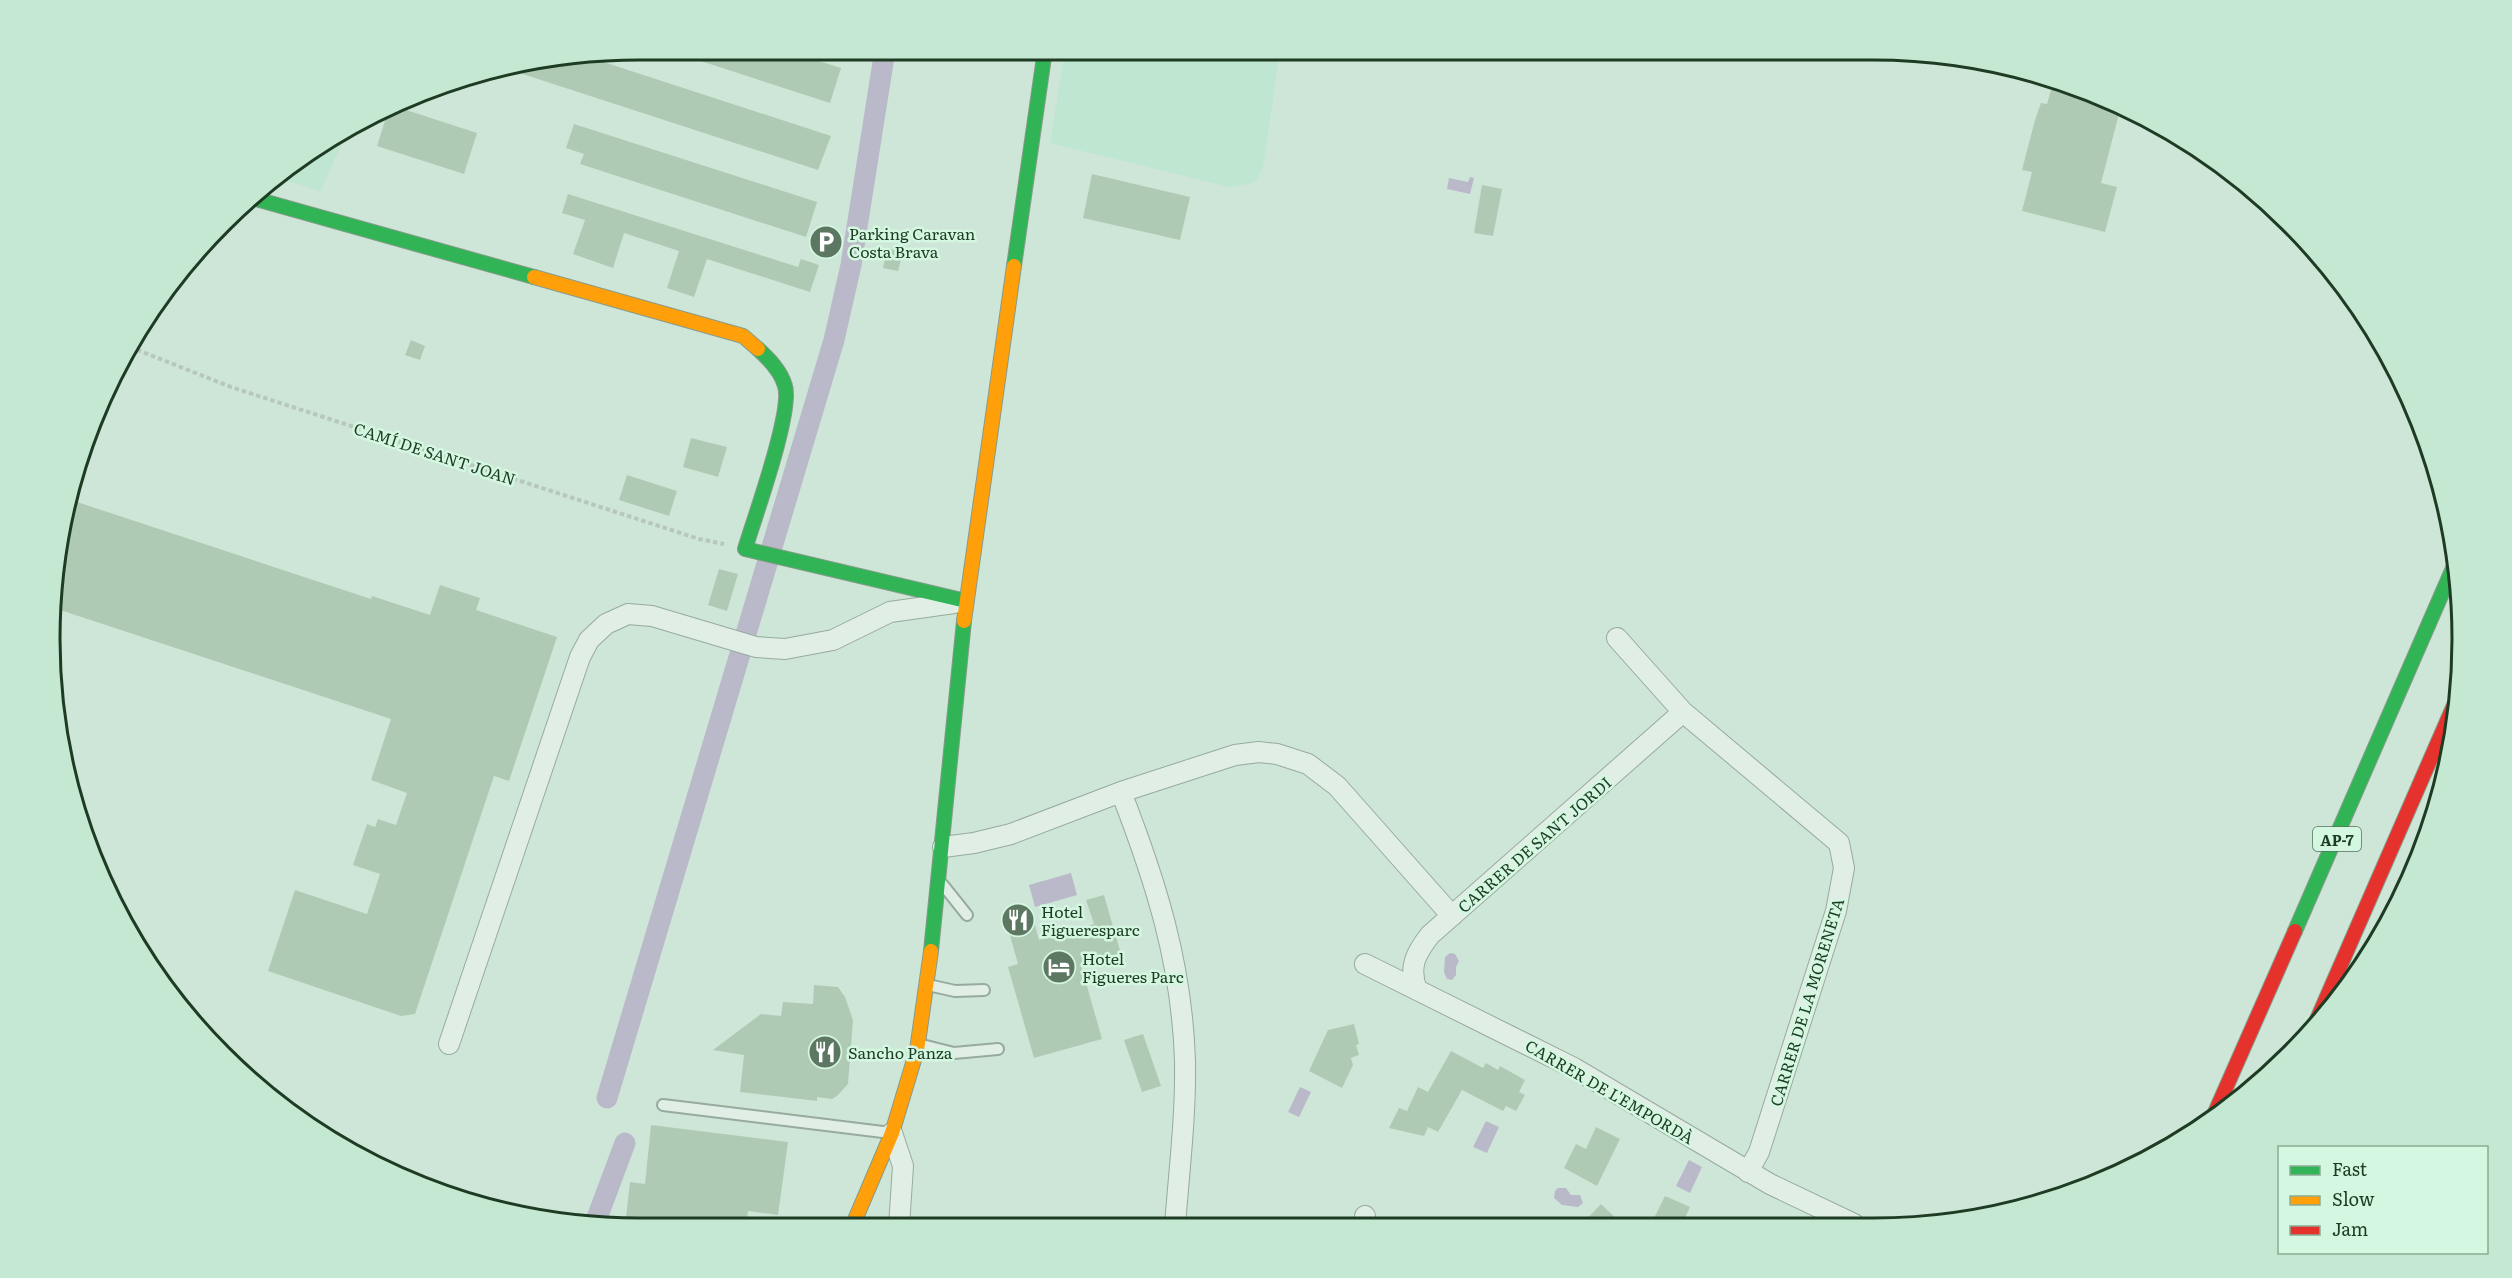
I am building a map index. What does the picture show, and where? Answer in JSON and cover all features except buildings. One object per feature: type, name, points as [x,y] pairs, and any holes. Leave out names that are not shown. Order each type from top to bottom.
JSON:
[{"type":"main road","points":[[856,1218],[892,1133],[918,1044],[928,986],[966,601],[1044,60]]},
{"type":"main road","points":[[261,201],[743,336],[771,359],[788,390],[782,423],[745,549],[966,601]]},
{"type":"main road","name":"AP-7","points":[[2220,1102],[2380,741],[2449,579]]},
{"type":"main road","points":[[2326,998],[2445,725]]},
{"type":"main road","points":[[842,1214],[878,1163]]},
{"type":"street","points":[[449,1044],[580,657],[589,640],[606,624],[628,614],[652,616],[756,647],[785,649],[833,640],[890,612],[966,601]]},
{"type":"street","name":"CARRER DE LA MORENETA","points":[[1617,638],[1683,712],[1839,843],[1844,868],[1836,911],[1759,1152],[1748,1172]]},
{"type":"street","name":"CARRER DE SANT JORDI","points":[[1417,990],[1412,977],[1412,968],[1417,952],[1430,935],[1683,712]]},
{"type":"street","points":[[942,847],[974,843],[1011,834],[1121,792],[1236,755],[1259,752],[1294,758],[1308,764],[1337,786],[1452,916]]},
{"type":"street","points":[[1121,792],[1143,849],[1168,927],[1182,1016],[1185,1063],[1176,1218]]},
{"type":"street","name":"CARRER DE L'EMPORDÀ","points":[[1365,964],[1574,1068],[1748,1172],[1842,1218]]},
{"type":"street","points":[[892,1133],[903,1166],[900,1218]]},
{"type":"lane","points":[[939,880],[967,915]]},
{"type":"lane","points":[[928,986],[955,991],[984,990]]},
{"type":"lane","points":[[918,1044],[954,1053],[998,1049]]},
{"type":"lane","points":[[663,1105],[892,1133]]},
{"type":"path","name":"CAMÍ DE SANT JOAN","points":[[137,351],[231,387],[699,539],[745,549]]},
{"type":"green space","points":[[1063,60],[1279,60],[1263,168],[1254,183],[1229,187],[1050,143]]},
{"type":"green space","points":[[343,142],[320,191],[286,181]]},
{"type":"water","points":[[1470,177],[1474,178],[1470,194],[1447,189],[1449,178],[1468,182]]},
{"type":"water","points":[[1071,873],[1077,895],[1035,907],[1029,885]]},
{"type":"water","points":[[1450,953],[1455,954],[1459,961],[1456,975],[1452,980],[1447,979],[1444,972],[1445,957]]},
{"type":"water","points":[[1300,1087],[1311,1092],[1299,1117],[1288,1112]]},
{"type":"water","points":[[1486,1121],[1499,1127],[1487,1153],[1473,1147]]},
{"type":"water","points":[[1689,1160],[1702,1167],[1690,1193],[1676,1186]]},
{"type":"water","points":[[1558,1188],[1566,1188],[1571,1195],[1580,1195],[1583,1203],[1578,1207],[1562,1205],[1554,1198]]},
{"type":"waterway","points":[[607,1098],[834,340],[851,265],[883,60]]},
{"type":"waterway","points":[[597,1217],[625,1143]]},
{"type":"traffic: fast","points":[[1014,266],[1044,60]]},
{"type":"traffic: fast","points":[[261,201],[534,277]]},
{"type":"traffic: fast","points":[[758,349],[781,375],[786,399],[778,441],[745,549],[966,601]]},
{"type":"traffic: fast","points":[[2295,931],[2449,578]]},
{"type":"traffic: fast","points":[[931,951],[964,621]]},
{"type":"traffic: slow","points":[[964,621],[1014,266]]},
{"type":"traffic: slow","points":[[534,277],[743,336],[758,349]]},
{"type":"traffic: slow","points":[[856,1218],[892,1133],[917,1050],[931,951]]},
{"type":"traffic: jam","points":[[2326,998],[2445,725]]},
{"type":"traffic: jam","points":[[2220,1102],[2295,931]]},
{"type":"place","name":"Parking Caravan Costa Brava","points":[[826,242]]},
{"type":"place","name":"Hotel Figueresparc","points":[[1018,920]]},
{"type":"place","name":"Hotel Figueres Parc","points":[[1059,967]]},
{"type":"place","name":"Sancho Panza","points":[[825,1052]]}]
